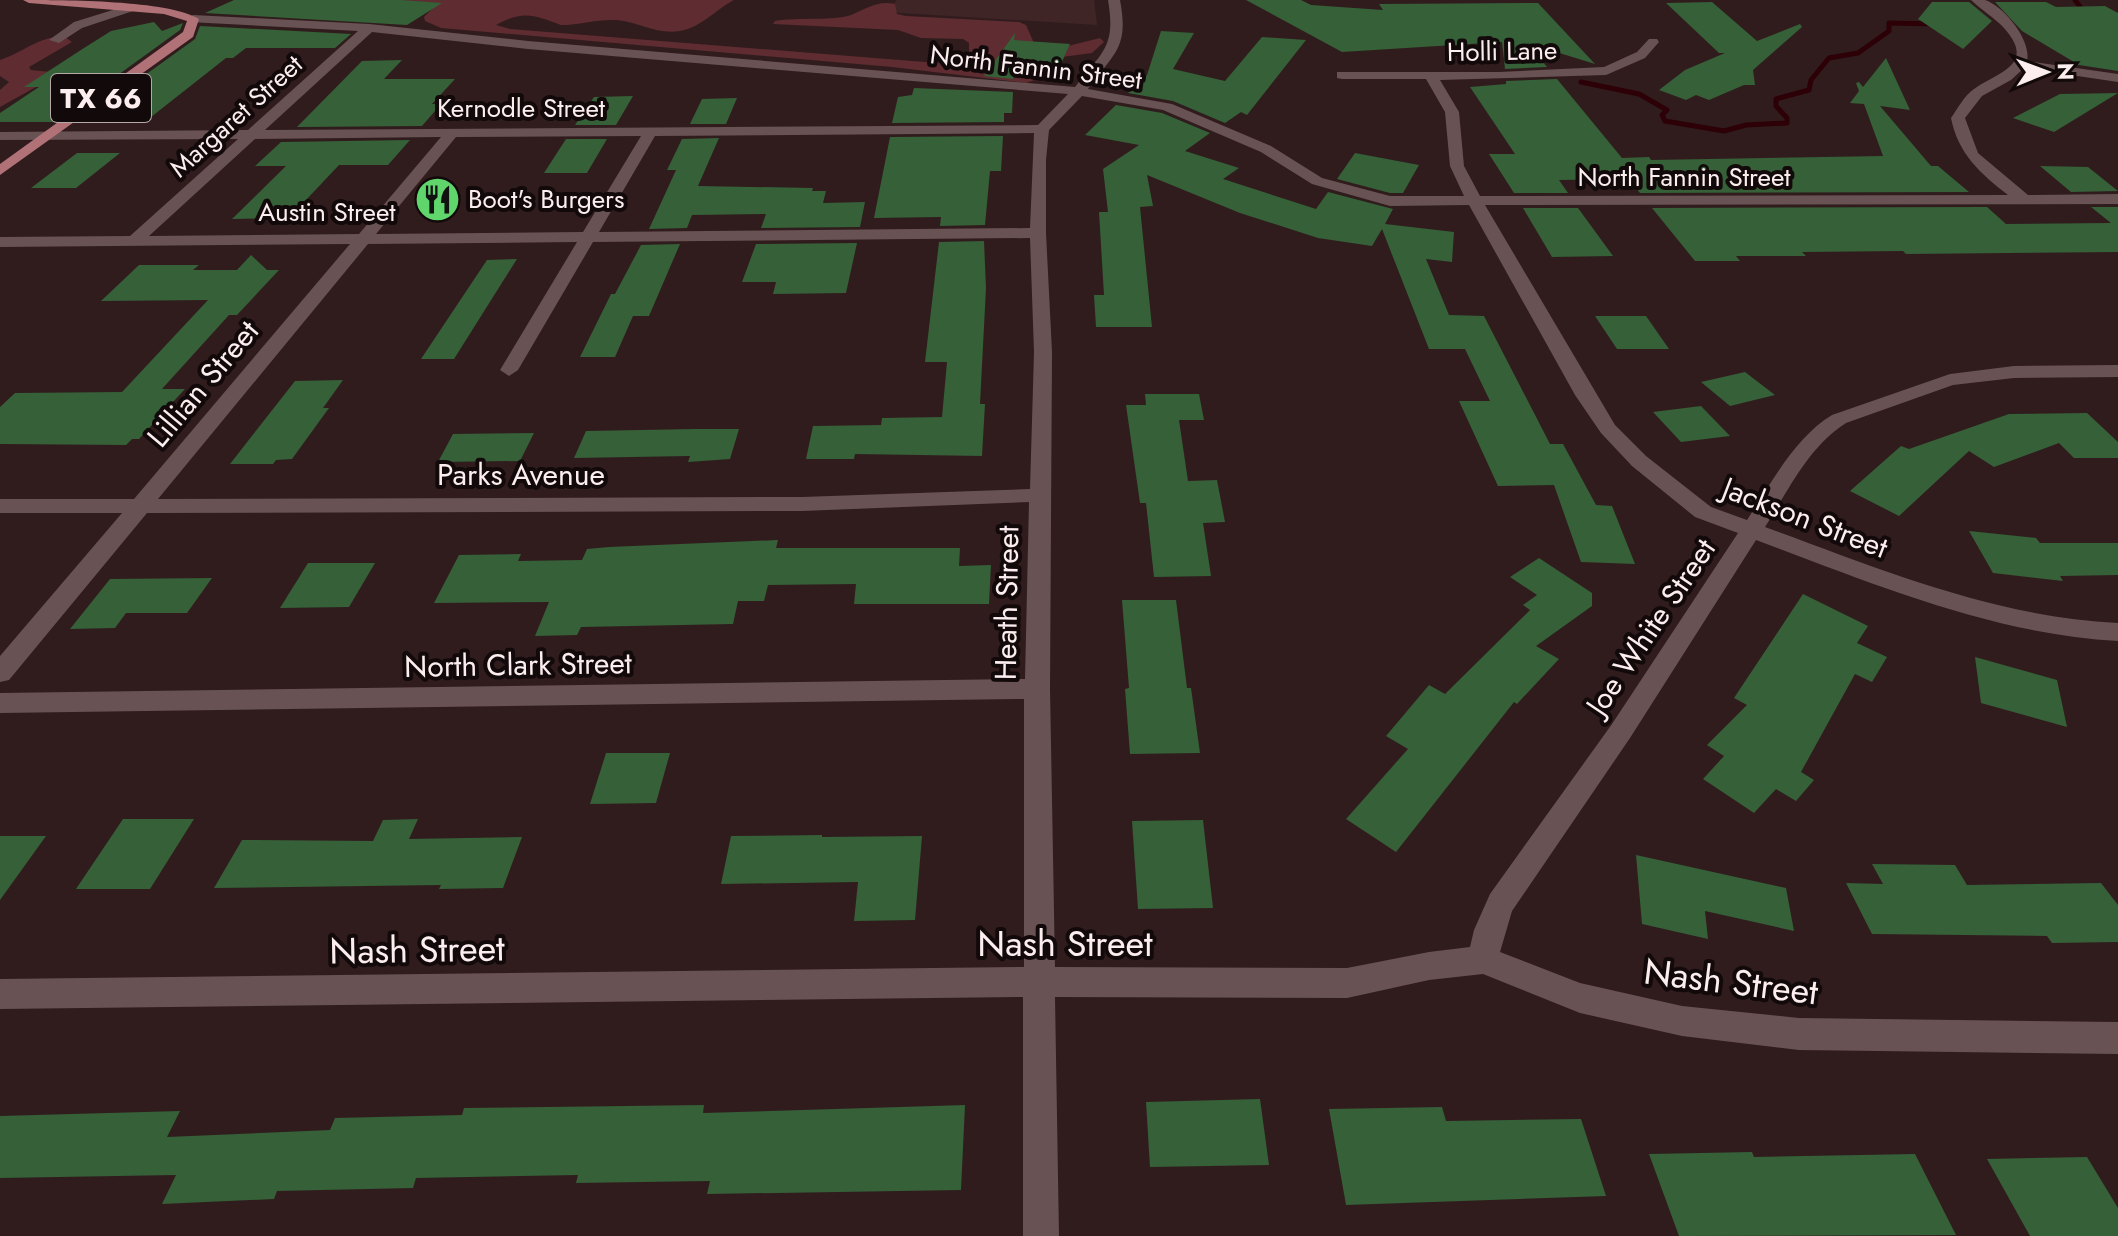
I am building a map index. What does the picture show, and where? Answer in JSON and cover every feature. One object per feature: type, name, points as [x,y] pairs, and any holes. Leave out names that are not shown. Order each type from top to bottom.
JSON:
[{"type":"main road","name":"North Fannin Street","points":[[29,0],[165,11],[193,19]]},
{"type":"main road","name":"TX 66","points":[[0,171],[189,34],[193,19]]},
{"type":"street","points":[[1042,129],[1079,91],[1115,43],[1119,28],[1114,0]]},
{"type":"street","points":[[1977,0],[1995,12],[2013,32],[2020,45],[2020,64],[2008,76],[1974,95],[1958,118],[1960,139],[1972,156],[2024,199]]},
{"type":"street","points":[[55,40],[78,25],[132,8]]},
{"type":"street","name":"North Fannin Street","points":[[193,19],[369,28],[528,45],[1079,91],[1167,107],[1266,149],[1317,181],[1348,192],[1390,201],[2118,199]]},
{"type":"street","name":"Margaret Street","points":[[135,240],[369,28]]},
{"type":"street","name":"Holli Lane","points":[[1342,75],[1606,71],[1626,64],[1653,42]]},
{"type":"street","points":[[2020,64],[2118,78]]},
{"type":"street","name":"Jackson Street","points":[[1431,76],[1452,112],[1457,166],[1475,202],[1585,395],[1608,429],[1639,461],[1703,512],[1918,592],[2080,630],[2118,632]]},
{"type":"street","name":"Kernodle Street","points":[[0,136],[1042,129]]},
{"type":"street","name":"Heath Street","points":[[1041,1236],[1042,982],[1038,912],[1037,689],[1042,495],[1043,352],[1038,233],[1042,129]]},
{"type":"street","points":[[509,370],[651,131]]},
{"type":"street","name":"Lillian Street","points":[[0,673],[452,133]]},
{"type":"street","name":"Austin Street","points":[[0,242],[1038,233]]},
{"type":"street","name":"Joe White Street","points":[[1483,960],[1489,930],[1501,903],[1753,532],[1799,457],[1826,427],[1839,419],[1950,380],[2014,372],[2118,371]]},
{"type":"street","name":"Parks Avenue","points":[[0,506],[802,504],[1042,495]]},
{"type":"street","name":"North Clark Street","points":[[0,703],[1037,689]]},
{"type":"street","name":"Nash Street","points":[[0,994],[1042,982],[1347,983],[1429,966],[1483,960],[1580,998],[1682,1021],[1799,1034],[2118,1038]]},
{"type":"shaded area","points":[[381,0],[734,0],[702,22],[672,32],[617,20],[561,25],[528,16],[514,17],[496,25],[510,29],[925,62],[968,64],[982,57],[969,51],[969,43],[963,39],[921,38],[898,30],[773,24],[784,20],[844,17],[877,4],[889,3],[895,4],[897,14],[906,16],[1019,22],[1026,25],[1034,43],[1064,47],[1100,38],[1104,42],[1092,53],[1062,57],[1023,72],[1035,80],[1026,83],[892,67],[441,28],[425,21],[424,17],[435,6]]},
{"type":"shaded area","points":[[897,0],[1094,0],[1097,25],[886,12]]},
{"type":"shaded area","points":[[65,37],[72,42],[29,67],[31,70],[61,73],[0,107],[0,90],[9,82],[0,76],[0,60],[48,39]]},
{"type":"building","points":[[234,0],[401,0],[442,3],[407,25],[205,13]]},
{"type":"building","points":[[1246,0],[1301,0],[1311,5],[1383,10],[1379,4],[1538,3],[1595,64],[1527,43],[1547,67],[1505,69],[1502,42],[1342,52]]},
{"type":"building","points":[[1712,2],[1757,41],[1800,24],[1802,27],[1753,70],[1755,85],[1744,85],[1709,100],[1696,95],[1686,100],[1659,90],[1685,70],[1725,53],[1719,53],[1666,3]]},
{"type":"building","points":[[1932,2],[1969,2],[1992,21],[1963,49],[1918,19]]},
{"type":"building","points":[[1995,2],[2046,2],[2056,7],[2105,6],[2118,13],[2118,71],[2079,65],[2022,31]]},
{"type":"building","points":[[154,22],[162,31],[183,23],[180,30],[53,122],[0,122],[0,113],[39,87],[24,87],[84,48],[111,31]]},
{"type":"building","points":[[200,26],[351,34],[335,48],[246,48],[233,58],[226,58],[146,121],[80,122],[195,39]]},
{"type":"building","points":[[1161,31],[1194,33],[1173,69],[1225,81],[1262,37],[1306,40],[1247,115],[1241,112],[1225,123],[1173,101],[1128,93],[1147,75]]},
{"type":"building","points":[[1015,33],[1014,40],[1070,44],[1056,75],[1014,73],[1013,79],[984,76]]},
{"type":"building","points":[[1886,58],[1910,110],[1880,106],[1931,166],[1938,166],[1969,192],[1640,193],[1629,179],[1559,180],[1568,193],[1514,193],[1489,154],[1515,154],[1470,87],[1506,84],[1506,81],[1557,79],[1622,158],[1883,156],[1864,104],[1850,103],[1859,91],[1856,83],[1863,87]]},
{"type":"building","points":[[402,60],[384,79],[455,79],[432,104],[441,104],[422,126],[297,127],[362,61]]},
{"type":"building","points":[[914,88],[1013,92],[1012,113],[1004,113],[1004,122],[892,123],[898,97],[912,95]]},
{"type":"building","points":[[2118,93],[2054,132],[2013,118],[2060,94]]},
{"type":"building","points":[[633,96],[616,125],[575,125],[594,97]]},
{"type":"building","points":[[737,98],[726,124],[690,124],[702,99]]},
{"type":"building","points":[[1116,105],[1162,113],[1210,133],[1185,151],[1239,168],[1223,179],[1316,209],[1328,192],[1393,209],[1385,224],[1454,232],[1452,262],[1426,259],[1449,315],[1484,316],[1550,444],[1563,444],[1596,505],[1612,506],[1635,564],[1581,562],[1554,485],[1498,486],[1459,401],[1490,401],[1465,349],[1429,349],[1382,229],[1372,246],[1318,238],[1240,213],[1147,175],[1153,206],[1140,207],[1152,327],[1096,327],[1094,295],[1104,295],[1099,212],[1108,212],[1103,169],[1139,145],[1085,135]]},
{"type":"building","points":[[1003,136],[1001,171],[990,171],[985,225],[940,226],[941,217],[874,218],[890,137]]},
{"type":"building","points":[[719,138],[698,186],[813,188],[812,191],[826,191],[823,203],[865,202],[860,227],[761,228],[766,214],[692,215],[687,228],[649,229],[676,170],[667,170],[682,139]]},
{"type":"building","points":[[566,139],[607,139],[587,173],[544,173]]},
{"type":"building","points":[[410,140],[388,165],[339,165],[289,218],[232,219],[286,166],[255,166],[281,142]]},
{"type":"building","points":[[77,153],[120,153],[76,188],[31,188]]},
{"type":"building","points":[[1355,153],[1419,165],[1403,193],[1390,193],[1337,179]]},
{"type":"building","points":[[2040,166],[2088,167],[2118,191],[2071,192]]},
{"type":"building","points":[[1987,207],[2006,224],[2111,223],[2091,207],[2118,207],[2118,252],[1802,252],[1806,256],[1736,256],[1740,261],[1695,261],[1652,208]]},
{"type":"building","points":[[1523,208],[1578,208],[1613,256],[1552,257]]},
{"type":"building","points":[[984,241],[986,288],[980,404],[985,404],[982,456],[855,454],[854,459],[806,459],[813,426],[881,425],[882,418],[942,417],[947,362],[925,362],[939,242]]},
{"type":"building","points":[[857,243],[846,293],[773,294],[776,282],[742,282],[756,244]]},
{"type":"building","points":[[680,244],[649,316],[633,316],[615,357],[580,357],[611,294],[615,294],[641,245]]},
{"type":"building","points":[[251,255],[267,270],[279,270],[237,315],[229,315],[162,389],[185,389],[139,439],[132,439],[126,445],[0,444],[0,407],[15,393],[122,392],[208,300],[101,301],[139,265],[199,265],[193,270],[237,270]]},
{"type":"building","points":[[517,259],[454,359],[421,359],[487,260]]},
{"type":"building","points":[[1595,316],[1646,316],[1669,349],[1617,349]]},
{"type":"building","points":[[1745,372],[1775,395],[1730,406],[1701,382]]},
{"type":"building","points":[[343,380],[323,408],[329,408],[292,459],[276,460],[273,464],[230,464],[295,381]]},
{"type":"building","points":[[1145,394],[1199,394],[1204,420],[1179,420],[1188,481],[1217,480],[1225,522],[1203,523],[1211,576],[1154,577],[1146,503],[1140,503],[1126,405],[1146,405]]},
{"type":"building","points":[[1701,406],[1730,436],[1681,442],[1653,412]]},
{"type":"building","points":[[2087,413],[2118,442],[2118,458],[2074,458],[2059,443],[1994,467],[1969,451],[1899,516],[1850,491],[1901,446],[1909,449],[2009,414]]},
{"type":"building","points":[[739,429],[730,459],[688,462],[690,456],[574,458],[586,431]]},
{"type":"building","points":[[534,433],[520,461],[438,462],[453,434]]},
{"type":"building","points":[[1969,531],[2036,538],[2040,543],[2118,543],[2118,575],[2060,576],[2063,581],[1993,573]]},
{"type":"building","points":[[778,540],[776,548],[960,548],[959,566],[991,565],[989,604],[854,604],[856,584],[768,585],[764,601],[738,601],[733,624],[581,627],[577,635],[535,636],[549,602],[434,603],[459,555],[521,554],[518,561],[582,560],[587,549]]},
{"type":"building","points":[[1539,558],[1592,593],[1592,606],[1536,646],[1559,659],[1517,704],[1514,702],[1396,852],[1346,819],[1408,749],[1386,736],[1429,685],[1445,694],[1530,610],[1523,605],[1537,595],[1510,577]]},
{"type":"building","points":[[308,563],[375,563],[349,607],[280,608]]},
{"type":"building","points":[[212,578],[187,613],[126,613],[115,628],[70,629],[110,579]]},
{"type":"building","points":[[1803,594],[1868,626],[1857,643],[1887,657],[1872,682],[1855,674],[1801,772],[1814,780],[1796,801],[1776,789],[1754,813],[1703,779],[1724,756],[1707,745],[1747,705],[1734,698]]},
{"type":"building","points":[[1122,600],[1176,600],[1187,688],[1191,688],[1200,753],[1130,754],[1125,689],[1129,688]]},
{"type":"building","points":[[1975,657],[2057,680],[2067,727],[1981,703]]},
{"type":"building","points":[[606,753],[670,753],[656,803],[590,804]]},
{"type":"building","points":[[123,819],[194,819],[150,889],[76,889]]},
{"type":"building","points":[[418,819],[409,839],[522,837],[503,888],[439,889],[441,885],[214,888],[242,840],[373,841],[383,820]]},
{"type":"building","points":[[1203,820],[1213,908],[1138,909],[1132,821]]},
{"type":"building","points":[[0,836],[46,836],[0,900]]},
{"type":"building","points":[[731,836],[922,836],[915,920],[854,921],[858,882],[721,884]]},
{"type":"building","points":[[1636,855],[1786,888],[1794,931],[1705,911],[1708,939],[1642,924]]},
{"type":"building","points":[[1872,864],[1955,865],[1967,885],[2101,883],[2118,905],[2118,942],[2052,943],[2047,936],[1872,934],[1846,883],[1883,884]]},
{"type":"building","points":[[1260,1099],[1269,1165],[1150,1167],[1146,1102]]},
{"type":"building","points":[[704,1105],[703,1113],[965,1105],[961,1190],[707,1194],[710,1181],[576,1183],[578,1175],[416,1178],[413,1188],[277,1191],[274,1199],[162,1204],[176,1175],[0,1178],[0,1116],[180,1111],[167,1137],[330,1130],[335,1118],[462,1115],[464,1108]]},
{"type":"building","points":[[1442,1107],[1446,1121],[1581,1119],[1606,1196],[1346,1205],[1329,1109]]},
{"type":"building","points":[[1752,1152],[1754,1157],[1915,1154],[1956,1235],[1679,1236],[1649,1154]]},
{"type":"building","points":[[2087,1157],[2118,1208],[2118,1236],[2030,1236],[1987,1159]]},
{"type":"waterway","points":[[2075,0],[2084,12],[2081,15]]},
{"type":"waterway","points":[[1581,82],[1639,94],[1667,110],[1662,115],[1665,121],[1724,131],[1746,125],[1787,123],[1787,118],[1776,106],[1776,99],[1809,90],[1811,80],[1829,58],[1858,53],[1889,31],[1889,23],[1935,24]]},
{"type":"place","name":"Boot's Burgers","points":[[437,199]]}]
